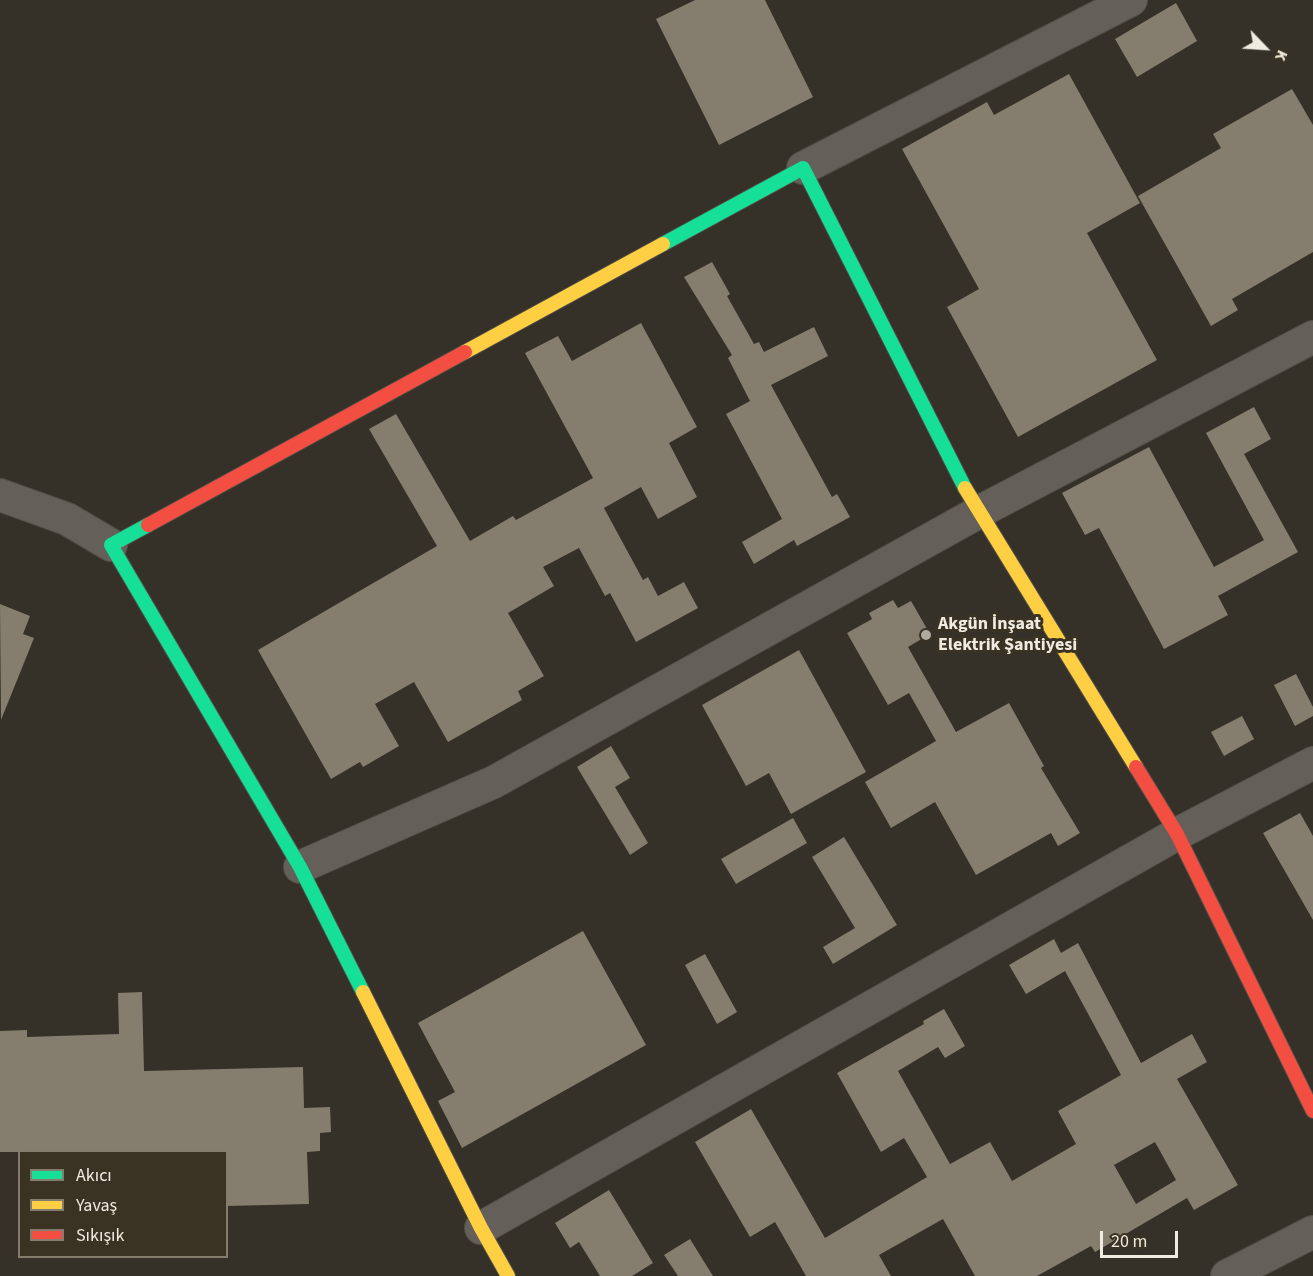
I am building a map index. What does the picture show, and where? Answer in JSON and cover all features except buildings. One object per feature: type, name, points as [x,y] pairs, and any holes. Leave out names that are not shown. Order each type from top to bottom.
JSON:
[{"type":"street","points":[[111,545],[803,168],[1131,0]]},
{"type":"street","points":[[803,168],[959,479],[1177,834],[1313,1112]]},
{"type":"street","points":[[300,867],[494,782],[979,512],[1313,337]]},
{"type":"street","points":[[0,495],[67,519],[111,545],[300,867],[481,1228],[508,1276]]},
{"type":"street","points":[[481,1228],[1177,834],[1313,763]]},
{"type":"street","points":[[1227,1276],[1313,1232]]},
{"type":"traffic: fast","points":[[663,244],[803,168],[965,488]]},
{"type":"traffic: fast","points":[[148,525],[111,545],[300,867],[363,992]]},
{"type":"traffic: slow","points":[[465,352],[663,244]]},
{"type":"traffic: slow","points":[[965,488],[1136,767]]},
{"type":"traffic: slow","points":[[363,992],[481,1228],[508,1276]]},
{"type":"traffic: jam","points":[[148,525],[465,352]]},
{"type":"traffic: jam","points":[[1136,767],[1177,834],[1313,1111]]},
{"type":"place","name":"Akgün İnşaat Elektrik Şantiyesi","points":[[926,635]]}]
